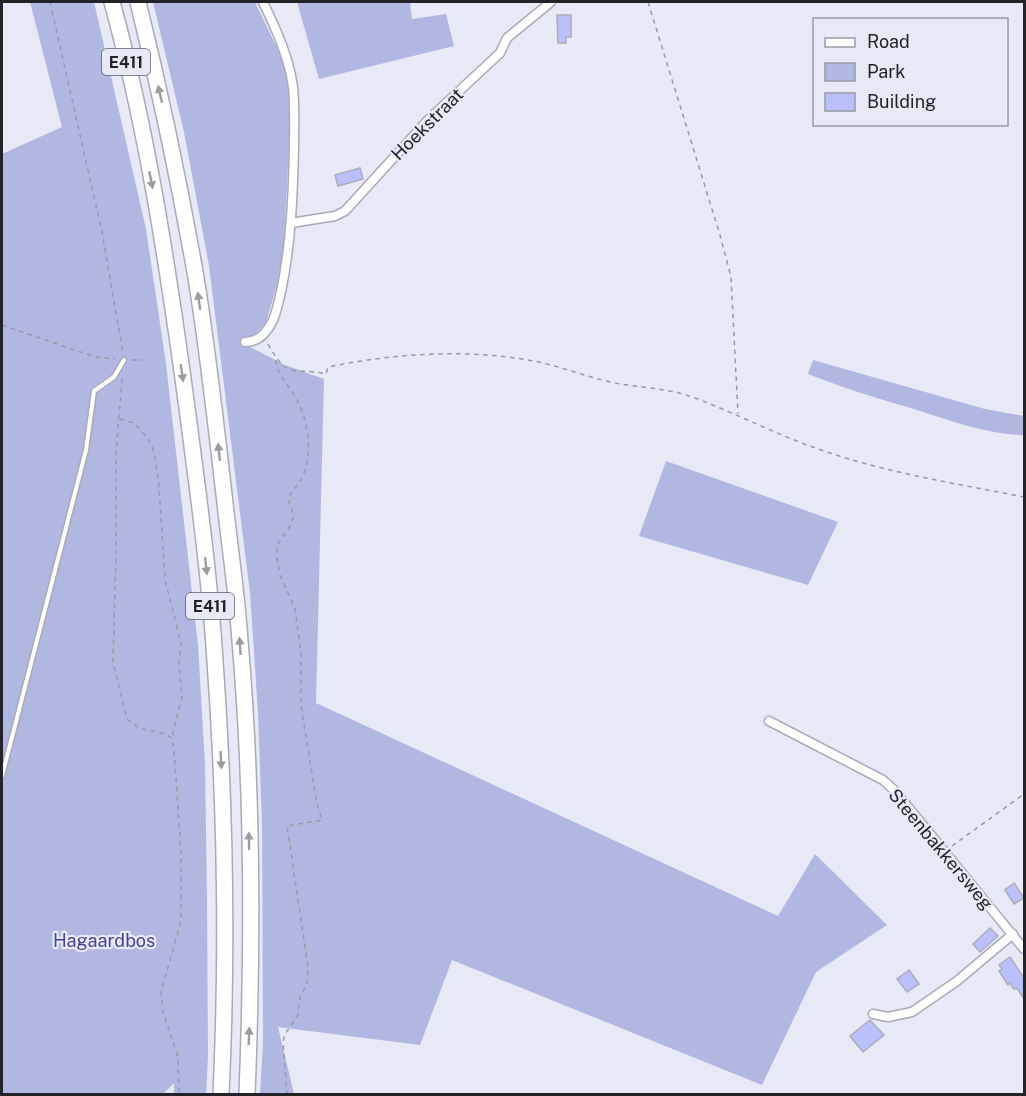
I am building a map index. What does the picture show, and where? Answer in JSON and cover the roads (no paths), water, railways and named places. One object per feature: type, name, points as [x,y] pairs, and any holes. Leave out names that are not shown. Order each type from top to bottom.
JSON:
[{"type":"highway","name":"E411","points":[[112,2],[140,123],[168,267],[195,464],[214,644],[222,764],[224,1029],[221,1095]]},
{"type":"highway","name":"E411","points":[[138,2],[169,135],[196,275],[214,401],[240,640],[247,761],[250,883],[250,1028],[247,1095]]},
{"type":"street","points":[[244,342],[257,340],[263,336],[272,323],[278,306],[291,223],[294,161],[293,86],[282,45],[263,2]]},
{"type":"street","name":"Hoekstraat","points":[[291,223],[335,216],[345,211],[416,132],[500,53],[507,38],[551,2]]},
{"type":"street","name":"Steenbakkersweg","points":[[769,721],[883,780],[895,791],[1024,949]]},
{"type":"street","points":[[873,1014],[888,1017],[912,1012],[957,981],[1013,934]]},
{"type":"lane","points":[[2,776],[86,450],[94,391],[114,377],[124,360]]},
{"type":"park label","name":"Hagaardbos","points":[[104,940]]}]
